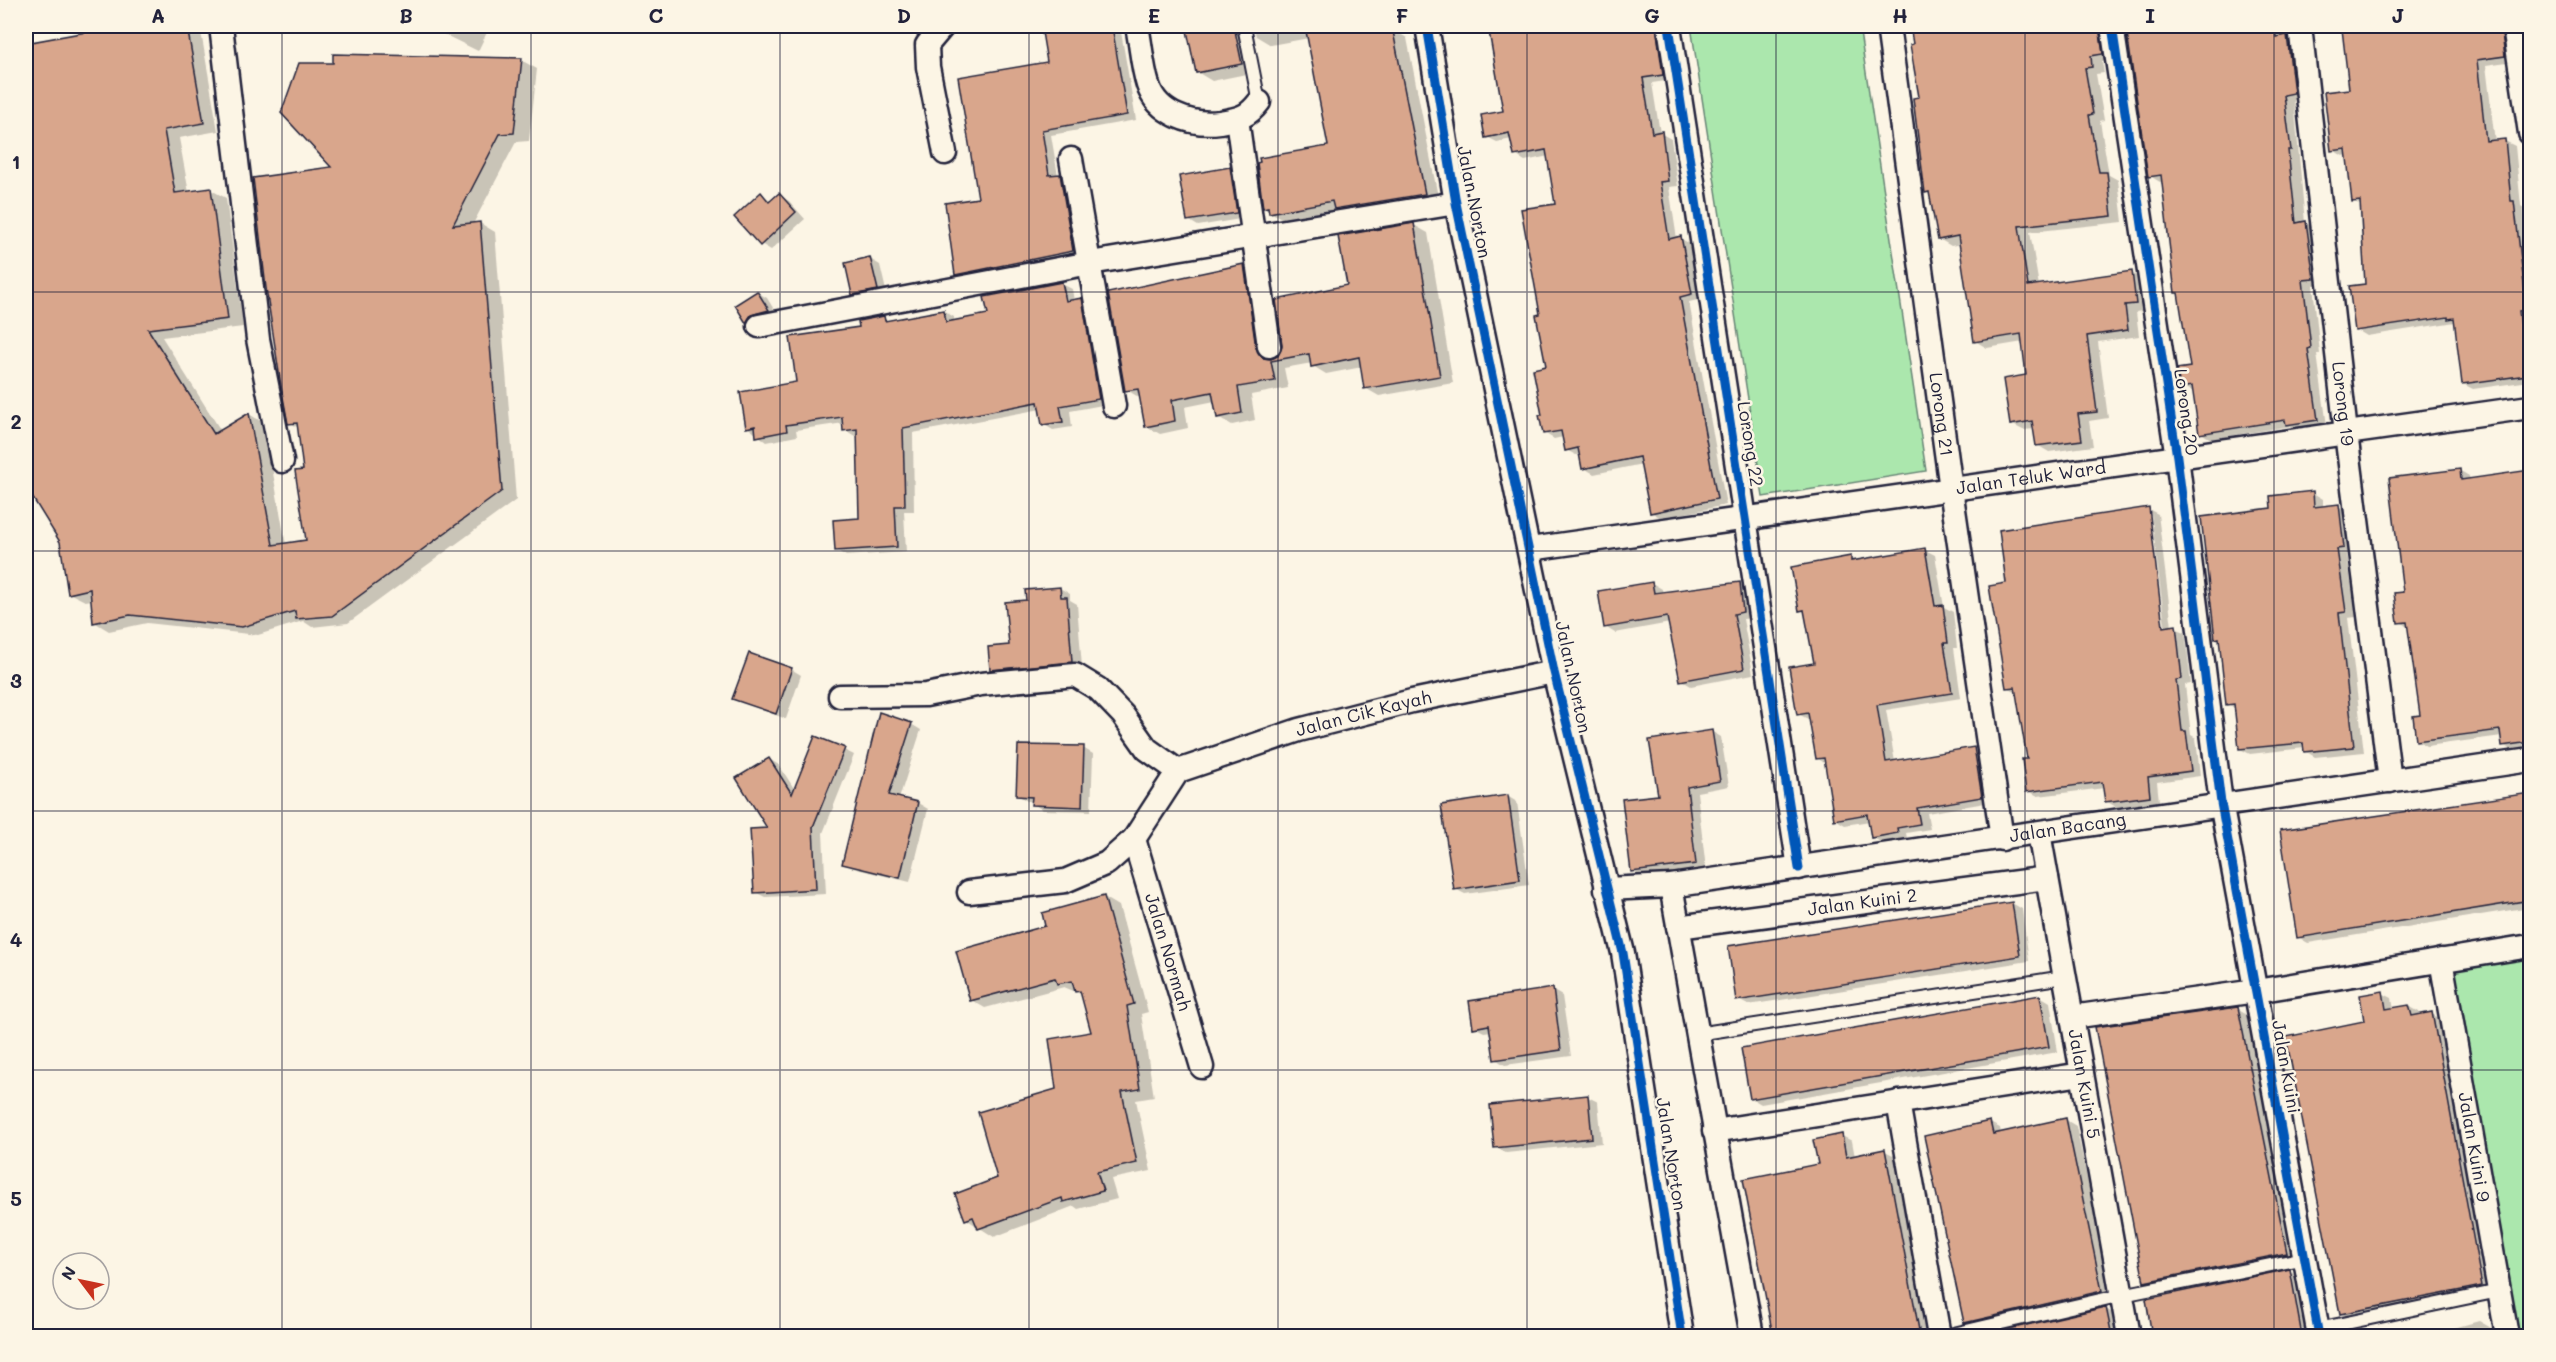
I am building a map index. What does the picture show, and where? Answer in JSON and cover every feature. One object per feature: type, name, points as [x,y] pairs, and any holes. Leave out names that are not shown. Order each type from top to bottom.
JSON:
[{"type":"street","points":[[221,26],[258,339],[282,461]]},
{"type":"street","points":[[943,26],[927,45],[928,67],[945,153]]},
{"type":"street","points":[[1137,26],[1148,87],[1162,106],[1184,120],[1209,124],[1237,119],[1251,113],[1259,102]]},
{"type":"street","name":"Jalan Norton","points":[[1427,26],[1456,203],[1554,672],[1623,953],[1682,1336]]},
{"type":"street","name":"Lorong 22","points":[[1669,26],[1799,868]]},
{"type":"street","name":"Lorong 21","points":[[1888,26],[1951,489],[2002,838]]},
{"type":"street","name":"Lorong 20","points":[[2112,26],[2176,457],[2221,803]]},
{"type":"street","name":"Lorong 19","points":[[2300,26],[2346,433],[2390,781]]},
{"type":"street","points":[[2514,26],[2530,133]]},
{"type":"street","points":[[1237,119],[1269,346]]},
{"type":"street","points":[[1071,159],[1114,406]]},
{"type":"street","points":[[759,326],[1090,263],[1456,203]]},
{"type":"street","name":"Jalan Teluk Ward","points":[[1530,549],[2530,406]]},
{"type":"street","name":"Jalan Cik Kayah","points":[[1178,771],[1299,730],[1412,701],[1554,672]]},
{"type":"street","points":[[840,696],[926,695],[981,684],[1075,675],[1098,688],[1123,715],[1147,749],[1178,771],[1134,839],[1107,863],[1065,881],[969,892]]},
{"type":"street","name":"Jalan Bacang","points":[[1606,890],[1671,886],[1799,868],[2039,833],[2221,803],[2530,760]]},
{"type":"street","name":"Jalan Kuini","points":[[2221,803],[2318,1333]]},
{"type":"street","name":"Jalan Kuini 5","points":[[2039,833],[2129,1336]]},
{"type":"street","name":"Jalan Normah","points":[[1134,839],[1202,1067]]},
{"type":"street","name":"Jalan Kuini 2","points":[[1678,927],[2047,878]]},
{"type":"street","points":[[1671,886],[1752,1336]]},
{"type":"street","points":[[2072,1017],[2256,991],[2530,946]]},
{"type":"street","name":"Jalan Kuini 9","points":[[2441,960],[2507,1336]]},
{"type":"street","points":[[1714,1131],[2082,1074]]},
{"type":"street","points":[[1898,1102],[1939,1336]]},
{"type":"lane","points":[[1244,26],[1259,102]]},
{"type":"lane","points":[[1697,1034],[2064,977]]},
{"type":"lane","points":[[1945,1336],[2122,1295],[2305,1258]]},
{"type":"lane","points":[[2318,1333],[2499,1291]]},
{"type":"green space","points":[[1691,26],[1859,26],[1926,471],[1763,497]]},
{"type":"green space","points":[[2530,946],[2530,1336],[2516,1336],[2441,960]]},
{"type":"building","points":[[119,26],[187,26],[204,123],[164,130],[175,193],[211,188],[228,319],[148,329],[214,434],[249,413],[273,545],[306,540],[295,471],[303,470],[297,423],[288,424],[282,392],[266,288],[253,178],[331,167],[281,113],[299,63],[333,63],[333,54],[522,58],[514,133],[500,134],[453,225],[480,222],[502,491],[332,616],[296,619],[295,611],[242,627],[130,615],[93,623],[90,589],[68,594],[60,542],[26,487],[26,43]]},
{"type":"building","points":[[1041,26],[1112,26],[1127,115],[1042,130],[1049,175],[1060,174],[1073,251],[955,275],[945,203],[978,198],[958,77],[1047,62]]},
{"type":"building","points":[[1186,26],[1234,26],[1242,64],[1196,73]]},
{"type":"building","points":[[1305,26],[1392,26],[1425,194],[1334,209],[1332,201],[1269,213],[1268,207],[1263,208],[1257,163],[1260,162],[1259,158],[1328,146]]},
{"type":"building","points":[[1488,26],[1656,26],[1663,75],[1643,78],[1652,133],[1662,131],[1668,181],[1660,182],[1669,239],[1681,236],[1692,294],[1680,297],[1717,499],[1650,513],[1639,457],[1582,469],[1578,448],[1565,451],[1561,431],[1543,434],[1539,415],[1542,415],[1533,369],[1546,366],[1536,315],[1540,314],[1521,209],[1555,204],[1546,150],[1514,156],[1509,133],[1485,138],[1481,115],[1503,111]]},
{"type":"building","points":[[1910,26],[2099,26],[2103,54],[2091,56],[2092,67],[2085,68],[2093,114],[2089,115],[2099,172],[2107,172],[2112,216],[2019,226],[2028,286],[2132,271],[2136,304],[2125,305],[2128,330],[2087,336],[2097,412],[2078,414],[2082,440],[2036,446],[2032,421],[2010,425],[2003,379],[2026,375],[2021,334],[1974,342],[1958,236],[1938,240],[1929,192],[1925,193],[1913,98],[1919,97],[1910,45],[1913,44]]},
{"type":"building","points":[[2126,26],[2275,26],[2276,37],[2287,35],[2294,93],[2284,95],[2291,150],[2288,150],[2296,223],[2306,221],[2314,279],[2303,280],[2311,348],[2308,349],[2318,420],[2286,425],[2285,420],[2199,434],[2192,386],[2180,388],[2177,369],[2190,367],[2178,293],[2175,293],[2161,175],[2148,177]]},
{"type":"building","points":[[2381,26],[2382,31],[2427,26],[2501,26],[2505,56],[2477,60],[2486,141],[2505,139],[2511,201],[2514,201],[2527,310],[2519,311],[2527,375],[2462,384],[2454,318],[2355,331],[2349,286],[2365,284],[2360,201],[2352,202],[2346,149],[2331,151],[2324,92],[2349,89],[2342,29]]},
{"type":"building","points":[[1230,167],[1237,213],[1187,221],[1179,176]]},
{"type":"building","points":[[761,192],[769,202],[779,193],[796,212],[760,246],[734,217]]},
{"type":"building","points":[[1414,223],[1440,376],[1364,389],[1359,357],[1311,367],[1309,354],[1271,361],[1275,381],[1238,387],[1242,413],[1217,418],[1212,392],[1172,400],[1175,421],[1145,427],[1138,389],[1125,391],[1108,293],[1244,264],[1256,348],[1263,358],[1271,359],[1278,356],[1282,345],[1276,300],[1347,285],[1338,236]]},
{"type":"building","points":[[870,257],[878,290],[852,295],[845,263]]},
{"type":"building","points":[[1062,282],[1066,301],[1082,298],[1099,399],[1060,406],[1063,422],[1042,425],[1038,402],[903,428],[905,506],[895,506],[897,547],[835,551],[833,520],[859,518],[857,429],[843,431],[842,417],[786,425],[787,431],[756,437],[755,426],[746,428],[740,392],[796,382],[790,337],[859,327],[858,321],[884,316],[885,321],[944,310],[946,322],[988,314],[984,297]]},
{"type":"building","points":[[757,291],[769,310],[751,315],[746,323],[735,305]]},
{"type":"building","points":[[2460,469],[2461,480],[2530,470],[2530,742],[2502,746],[2500,730],[2416,741],[2413,716],[2420,715],[2407,622],[2398,623],[2394,593],[2403,592],[2389,478]]},
{"type":"building","points":[[2313,491],[2314,507],[2339,504],[2344,548],[2337,549],[2346,612],[2339,613],[2354,747],[2304,752],[2303,743],[2239,749],[2234,704],[2226,705],[2219,638],[2215,639],[2201,517],[2271,508],[2270,496]]},
{"type":"building","points":[[2149,507],[2163,627],[2176,625],[2182,679],[2176,680],[2182,731],[2186,731],[2191,771],[2148,777],[2150,796],[2105,802],[2102,782],[2026,792],[2022,759],[2027,759],[2015,687],[2006,688],[1989,586],[2006,583],[1999,530]]},
{"type":"building","points":[[1925,548],[1935,606],[1943,605],[1948,643],[1944,643],[1952,693],[1877,705],[1886,762],[1974,747],[1982,797],[1917,808],[1920,824],[1897,828],[1898,833],[1871,838],[1867,814],[1834,820],[1824,758],[1816,759],[1808,713],[1797,715],[1789,667],[1814,663],[1804,610],[1799,611],[1791,567],[1851,556],[1851,561]]},
{"type":"building","points":[[1652,582],[1654,593],[1740,582],[1743,612],[1734,614],[1744,669],[1680,681],[1667,617],[1604,628],[1598,591]]},
{"type":"building","points":[[1060,587],[1061,597],[1067,597],[1072,662],[990,670],[988,647],[1009,645],[1005,602],[1026,600],[1025,590]]},
{"type":"building","points":[[749,653],[792,668],[776,714],[732,699]]},
{"type":"building","points":[[879,712],[912,723],[889,795],[918,802],[900,878],[842,864]]},
{"type":"building","points":[[1712,730],[1720,781],[1687,787],[1696,864],[1631,872],[1622,799],[1658,795],[1649,740]]},
{"type":"building","points":[[815,736],[845,748],[813,827],[816,889],[754,893],[750,829],[767,828],[736,778],[769,758],[792,794]]},
{"type":"building","points":[[1018,745],[1084,746],[1082,807],[1031,805],[1032,797],[1016,796]]},
{"type":"building","points":[[2530,793],[2530,900],[2297,938],[2280,830]]},
{"type":"building","points":[[1508,795],[1520,880],[1454,890],[1441,805]]},
{"type":"building","points":[[1104,896],[1134,1004],[1127,1006],[1140,1089],[1122,1092],[1137,1163],[1097,1172],[1103,1191],[1063,1202],[1062,1198],[978,1229],[973,1217],[965,1220],[955,1194],[997,1178],[978,1112],[1056,1089],[1049,1039],[1091,1032],[1080,991],[1075,992],[1072,981],[1057,984],[1055,978],[970,1001],[956,951],[1045,926],[1042,913]]},
{"type":"building","points":[[2012,902],[2020,956],[1736,1001],[1728,946]]},
{"type":"building","points":[[1553,988],[1561,1050],[1494,1060],[1489,1025],[1473,1028],[1469,1001]]},
{"type":"building","points":[[2383,991],[2386,1009],[2409,1005],[2412,1016],[2432,1012],[2482,1286],[2340,1314],[2286,1037],[2364,1021],[2360,995]]},
{"type":"building","points":[[2040,995],[2049,1047],[1750,1099],[1741,1048]]},
{"type":"building","points":[[2238,1007],[2287,1253],[2144,1282],[2095,1027]]},
{"type":"building","points":[[1588,1095],[1592,1138],[1494,1148],[1490,1105]]},
{"type":"building","points":[[2066,1118],[2102,1291],[1964,1323],[1924,1136],[1990,1121],[1993,1134]]},
{"type":"building","points":[[1842,1134],[1846,1157],[1885,1149],[1919,1330],[1884,1336],[1773,1336],[1743,1179],[1818,1164],[1813,1140]]},
{"type":"building","points":[[2290,1269],[2302,1336],[2152,1336],[2146,1299]]},
{"type":"building","points":[[2106,1307],[2112,1336],[1979,1336]]},
{"type":"cycle path","points":[[1427,26],[1456,203],[1554,672],[1623,953],[1682,1336]]},
{"type":"cycle path","points":[[1669,26],[1799,868]]},
{"type":"cycle path","points":[[2112,26],[2177,457],[2221,803],[2319,1336]]}]
